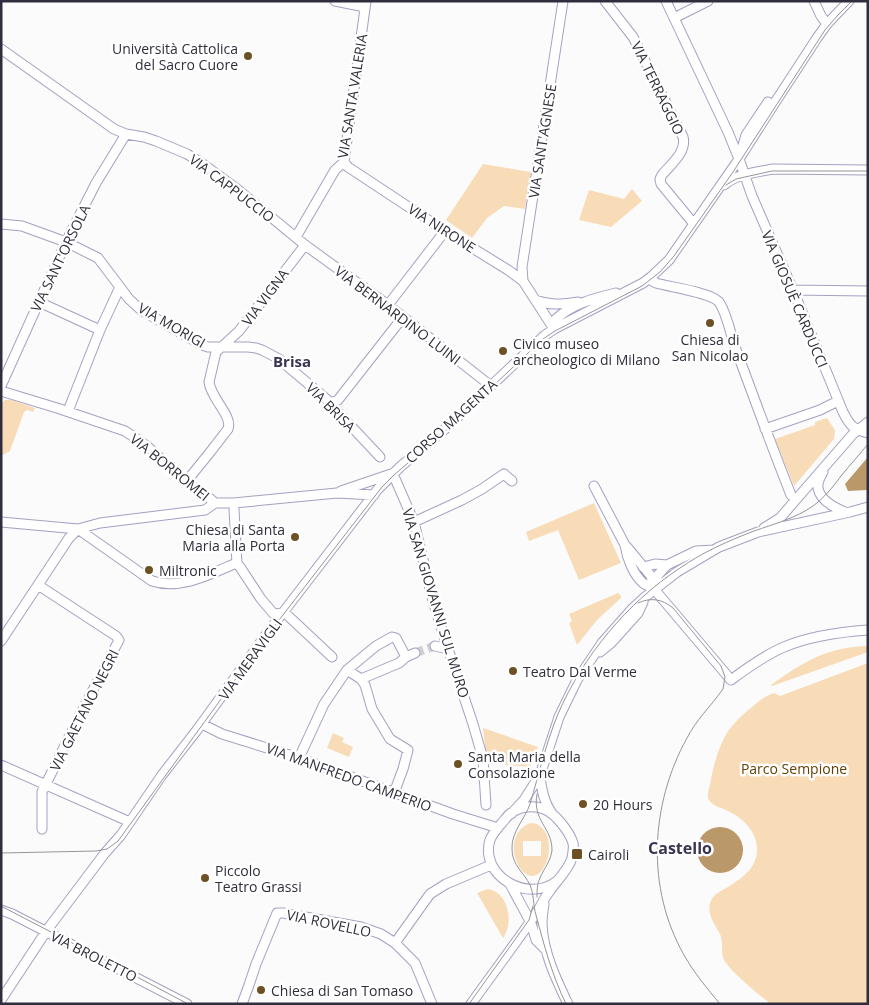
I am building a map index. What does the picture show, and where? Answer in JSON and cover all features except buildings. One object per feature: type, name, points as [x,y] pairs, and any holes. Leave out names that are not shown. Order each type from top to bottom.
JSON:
[{"type":"street","points":[[335,1],[366,4]]},
{"type":"street","name":"VIA SANT'AGNESE","points":[[523,281],[522,267],[563,1]]},
{"type":"street","name":"VIA TERRAGGIO","points":[[605,1],[633,37],[683,137],[684,146],[681,152],[660,179],[661,184],[694,224]]},
{"type":"street","points":[[666,1],[727,128],[739,159]]},
{"type":"street","points":[[674,18],[708,1]]},
{"type":"street","points":[[814,1],[827,24]]},
{"type":"street","points":[[739,159],[746,135],[789,70],[796,70],[827,24],[849,1]]},
{"type":"street","name":"VIA SANTA VALERIA","points":[[296,237],[335,170],[344,162],[366,4]]},
{"type":"street","name":"VIA CAPPUCCIO","points":[[1,49],[114,128],[126,134],[144,136],[187,154],[200,162],[237,189],[305,245]]},
{"type":"street","name":"CORSO MAGENTA","points":[[393,474],[451,423],[536,343],[554,329],[630,290],[649,278],[669,260],[739,159],[796,70]]},
{"type":"street","name":"VIA SANT'ORSOLA","points":[[1,386],[66,242],[96,183],[126,134]]},
{"type":"street","name":"VIA GIOSUÈ CARDUCCI","points":[[739,159],[752,196],[794,290],[838,402],[846,419],[857,431]]},
{"type":"street","name":"VIA NIRONE","points":[[344,162],[348,167],[444,231],[523,281],[554,329]]},
{"type":"street","points":[[716,193],[733,179],[773,169],[868,170]]},
{"type":"street","name":"VIA MORIGI","points":[[1,224],[22,226],[66,242],[98,258],[129,299],[141,310],[202,345],[221,347]]},
{"type":"street","points":[[388,305],[444,231]]},
{"type":"street","name":"VIA BERNARDINO LUINI","points":[[305,245],[388,305],[491,386]]},
{"type":"street","name":"VIA VIGNA","points":[[221,347],[239,331],[305,245]]},
{"type":"street","points":[[649,278],[656,283],[707,295],[718,302],[724,310],[728,328],[791,495]]},
{"type":"street","points":[[68,411],[100,330],[120,287]]},
{"type":"street","name":"CORSO MAGENTA","points":[[554,329],[557,317],[584,302],[630,290]]},
{"type":"street","points":[[794,290],[868,291]]},
{"type":"street","points":[[535,299],[545,304],[584,302]]},
{"type":"street","points":[[39,302],[100,330]]},
{"type":"street","points":[[331,403],[338,400],[403,317]]},
{"type":"street","points":[[186,482],[212,451],[230,425],[228,418],[210,388],[216,352],[221,347]]},
{"type":"street","name":"VIA BRISA","points":[[221,347],[256,348],[279,359],[331,403],[380,457]]},
{"type":"street","name":"VIA BORROMEI","points":[[1,391],[68,411],[125,431],[147,446],[186,482],[215,503]]},
{"type":"street","points":[[765,429],[838,402]]},
{"type":"street","points":[[758,532],[780,518],[857,431],[868,414]]},
{"type":"street","points":[[857,431],[868,422]]},
{"type":"street","points":[[857,431],[868,433]]},
{"type":"street","points":[[832,459],[819,479],[818,489],[823,497],[831,505],[848,512],[868,513]]},
{"type":"street","points":[[337,492],[393,474]]},
{"type":"street","name":"VIA MERAVIGLI","points":[[1,1000],[46,932],[105,853],[121,835],[162,775],[202,724],[268,632],[374,495],[393,474]]},
{"type":"street","name":"VIA SAN GIOVANNI SUL MURO","points":[[393,474],[414,522],[431,594],[476,734],[483,760],[486,805]]},
{"type":"street","points":[[414,522],[462,500],[504,474],[512,481]]},
{"type":"street","points":[[594,486],[625,545],[626,553],[635,572],[644,583],[654,589],[731,680],[782,648],[801,641],[837,632],[868,630]]},
{"type":"street","points":[[1,522],[78,529],[100,523],[205,510],[215,503],[234,503],[337,492],[374,495]]},
{"type":"street","points":[[556,881],[544,888],[529,890],[510,884],[491,865],[489,854],[490,840],[498,828],[524,800],[540,775],[559,717],[577,680],[612,631],[654,589],[677,572],[714,550],[758,532],[868,507]]},
{"type":"street","points":[[234,509],[237,564],[261,600],[274,613],[284,612],[332,657]]},
{"type":"street","points":[[78,529],[152,581],[159,583],[168,584],[200,578],[237,564]]},
{"type":"street","points":[[1,641],[69,538],[78,529]]},
{"type":"street","points":[[625,545],[651,576],[654,589]]},
{"type":"street","points":[[654,589],[657,576],[666,565],[696,551],[714,550]]},
{"type":"street","points":[[643,567],[656,564],[666,565]]},
{"type":"street","name":"VIA GAETANO NEGRI","points":[[38,585],[120,640],[45,785]]},
{"type":"street","points":[[299,758],[324,704],[347,670],[376,646],[392,637],[396,638],[410,655],[399,663],[361,679]]},
{"type":"street","points":[[435,646],[448,649]]},
{"type":"street","points":[[347,670],[361,679],[365,685],[372,709],[390,739],[408,750],[394,793]]},
{"type":"street","name":"VIA MANFREDO CAMPERIO","points":[[202,724],[222,734],[299,758],[453,814],[498,828]]},
{"type":"street","points":[[1,765],[130,822]]},
{"type":"street","points":[[471,1004],[571,862],[572,840],[546,805],[540,775]]},
{"type":"street","points":[[42,829],[42,792],[45,785]]},
{"type":"street","points":[[511,814],[529,806],[551,812]]},
{"type":"street","points":[[395,943],[430,894],[467,874],[491,865]]},
{"type":"street","points":[[510,884],[530,922],[536,940],[546,950]]},
{"type":"street","points":[[544,901],[542,926],[546,950],[568,1004]]},
{"type":"street","name":"VIA BROLETTO","points":[[1,910],[187,1004]]},
{"type":"street","name":"VIA ROVELLO","points":[[242,1004],[277,913],[361,927],[381,934],[395,943],[415,963],[432,1004]]},
{"type":"street","points":[[516,942],[536,940]]},
{"type":"green space","points":[[483,164],[531,172],[525,209],[504,206],[487,218],[472,238],[446,220]]},
{"type":"green space","points":[[632,189],[642,201],[611,227],[579,220],[589,190],[624,199]]},
{"type":"green space","points":[[5,400],[11,400],[35,408],[33,412],[27,410],[24,412],[10,451],[1,456],[1,404]]},
{"type":"green space","points":[[827,418],[835,430],[834,439],[794,486],[775,439],[815,425],[815,422]]},
{"type":"green space","points":[[594,503],[621,563],[579,580],[558,530],[529,541],[526,532]]},
{"type":"green space","points":[[618,593],[621,598],[597,620],[577,645],[569,623],[572,621],[569,614]]},
{"type":"green space","points":[[868,646],[868,652],[771,685],[816,657],[840,649]]},
{"type":"green space","name":"Parco Sempione","points":[[868,663],[868,1004],[771,1004],[727,965],[722,953],[720,934],[709,911],[709,906],[714,896],[748,872],[757,855],[754,836],[744,821],[709,800],[708,792],[714,764],[728,731],[742,715],[762,699],[774,693],[780,696]]},
{"type":"green space","points":[[483,728],[538,747],[530,767],[507,765],[486,756]]},
{"type":"green space","points":[[333,733],[344,738],[342,742],[353,747],[349,757],[327,748]]},
{"type":"green space","points":[[531,823],[540,826],[546,833],[549,842],[547,861],[543,869],[538,874],[532,876],[525,873],[518,865],[514,853],[517,835],[525,826]],"holes":[[[523,841],[541,841],[541,856],[523,856]]]},
{"type":"green space","points":[[488,889],[494,891],[503,899],[508,911],[508,924],[503,938],[477,893]]},
{"type":"shaded area","points":[[868,457],[868,490],[848,491],[845,484]]},
{"type":"shaded area","points":[[716,827],[724,827],[733,831],[739,837],[743,850],[739,863],[733,869],[724,873],[716,873],[707,869],[701,863],[697,854],[697,846],[701,837],[707,831]]},
{"type":"tunnel","points":[[415,653],[435,646]]},
{"type":"tram line","points":[[1,853],[96,851],[107,849],[118,841],[269,633],[382,487],[443,433],[543,339],[642,286],[660,272],[674,256],[733,172],[825,30],[852,1]]},
{"type":"tram line","points":[[726,185],[736,179],[772,171],[868,171]]},
{"type":"tram line","points":[[566,1004],[545,949],[531,888],[528,880],[514,860],[512,843],[516,831],[528,810],[546,747],[568,693],[608,632],[642,597],[689,562],[716,547],[792,517],[813,506],[828,492],[868,444]]},
{"type":"tram line","points":[[638,603],[656,600],[673,608],[721,666],[725,677],[723,689],[691,731],[675,764],[660,818],[657,846],[658,875],[663,902],[672,929],[688,962],[720,1004]]},
{"type":"tram line","points":[[537,794],[537,811],[549,835],[552,850],[549,861],[539,880],[537,897]]},
{"type":"tram line","points":[[1,906],[188,1004]]},
{"type":"tram line","points":[[469,1004],[529,920],[533,906]]},
{"type":"place","name":"Università Cattolica del Sacro Cuore","points":[[248,56]]},
{"type":"place","name":"Chiesa di San Nicolao","points":[[710,323]]},
{"type":"place","name":"Civico museo archeologico di Milano","points":[[503,351]]},
{"type":"place","name":"Chiesa di Santa Maria alla Porta","points":[[295,537]]},
{"type":"place","name":"Miltronic","points":[[149,570]]},
{"type":"place","name":"Teatro Dal Verme","points":[[513,671]]},
{"type":"place","name":"Santa Maria della Consolazione","points":[[458,764]]},
{"type":"place","name":"20 Hours","points":[[583,804]]},
{"type":"place","name":"Cairoli","points":[[577,854]]},
{"type":"place","name":"Piccolo Teatro Grassi","points":[[205,878]]},
{"type":"place","name":"Chiesa di San Tomaso","points":[[261,990]]},
{"type":"district","name":"Brisa","points":[[292,361]]},
{"type":"district","name":"Castello","points":[[680,848]]}]
